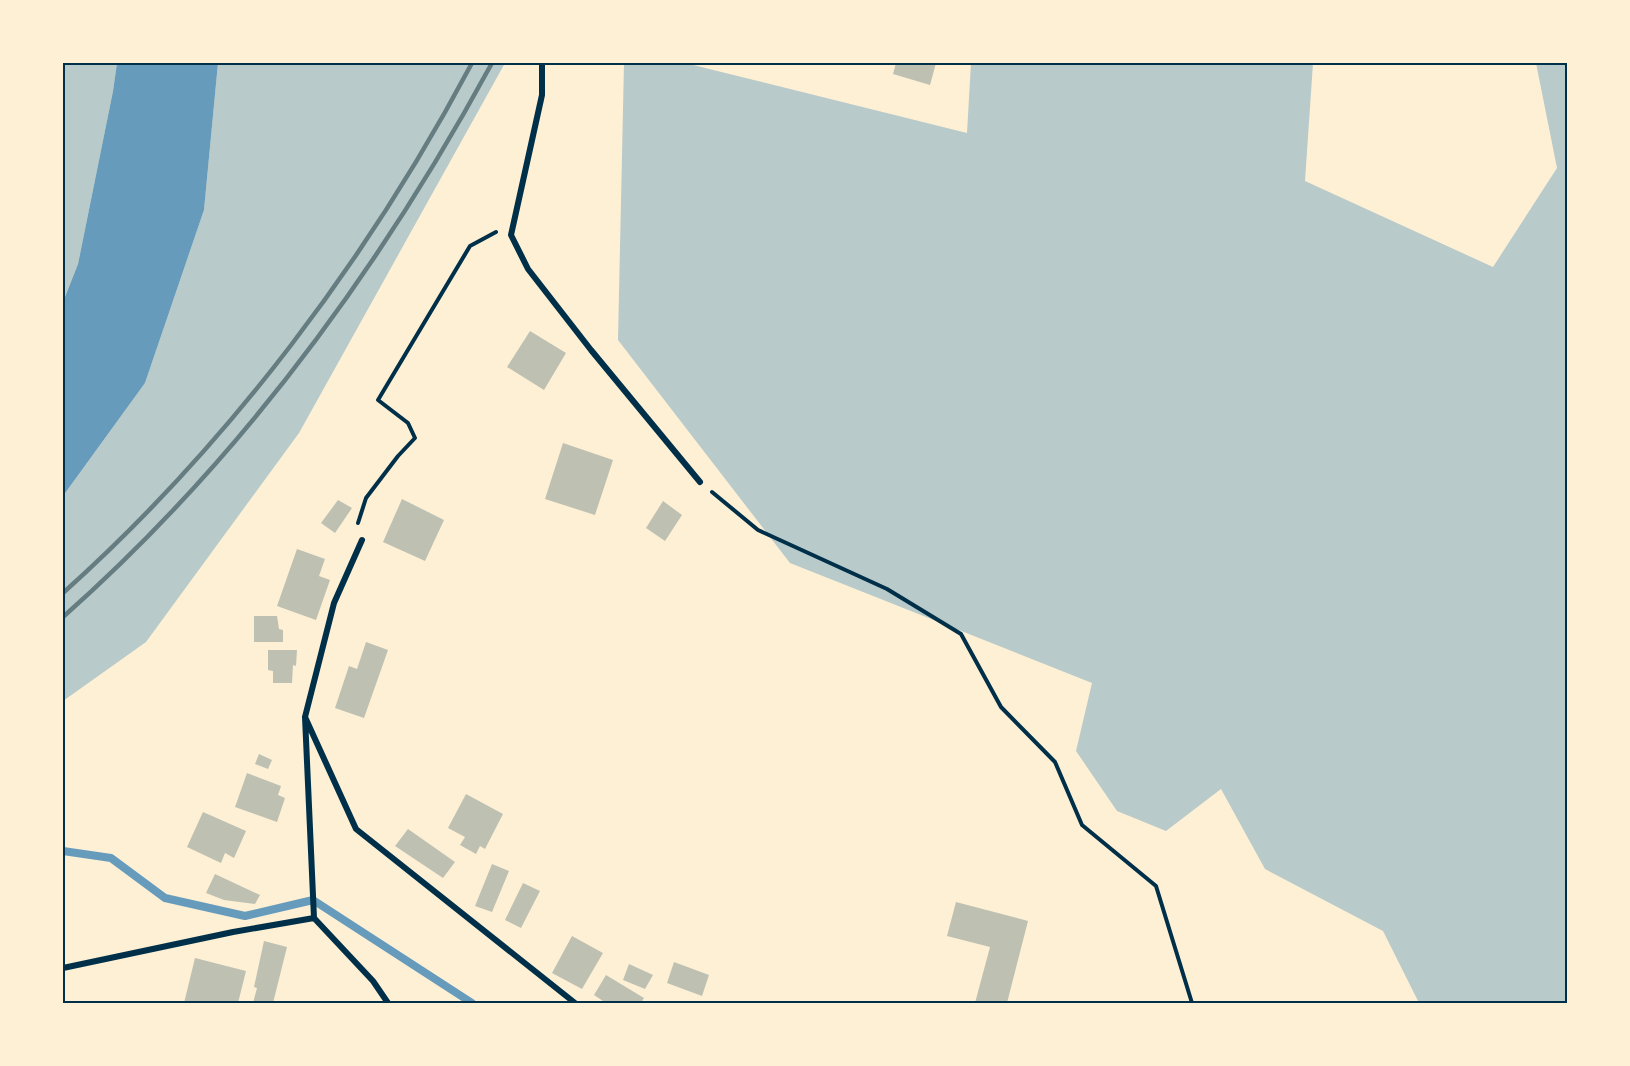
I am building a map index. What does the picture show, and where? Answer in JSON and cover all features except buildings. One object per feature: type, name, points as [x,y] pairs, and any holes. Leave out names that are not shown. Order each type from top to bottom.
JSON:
[{"type":"street","points":[[542,63],[542,95],[511,235],[528,269],[591,350],[700,482]]},
{"type":"street","points":[[362,540],[334,603],[305,717],[314,918],[373,981],[388,1003]]},
{"type":"street","points":[[305,717],[356,829],[575,1003]]},
{"type":"street","points":[[63,968],[233,932],[314,918]]},
{"type":"path","points":[[362,540],[355,531],[366,498],[398,456],[416,438],[408,423],[378,400],[470,246],[495,232],[511,235]]},
{"type":"path","points":[[700,482],[758,531],[887,589],[961,634],[1001,707],[1055,762],[1082,825],[1156,886],[1192,1003]]},
{"type":"shaded area","points":[[63,63],[117,63],[78,264],[63,302]]},
{"type":"shaded area","points":[[218,63],[505,63],[299,433],[146,642],[63,701],[63,496],[145,383],[204,210]]},
{"type":"shaded area","points":[[624,63],[685,63],[967,133],[971,63],[1313,63],[1305,181],[1493,267],[1557,168],[1536,63],[1567,63],[1567,1003],[1419,1003],[1383,931],[1265,869],[1221,789],[1166,831],[1117,811],[1076,751],[1092,683],[790,563],[618,340]]},
{"type":"water","points":[[117,63],[218,63],[204,210],[145,383],[63,496],[63,302],[78,264]]},
{"type":"waterway","points":[[63,851],[111,858],[165,898],[245,916],[313,900],[472,1003]]},
{"type":"railway","points":[[63,593],[124,536],[182,475],[290,346],[340,278],[387,208],[472,63]]},
{"type":"railway","points":[[63,617],[189,494],[302,359],[402,215],[449,140],[492,63]]}]
